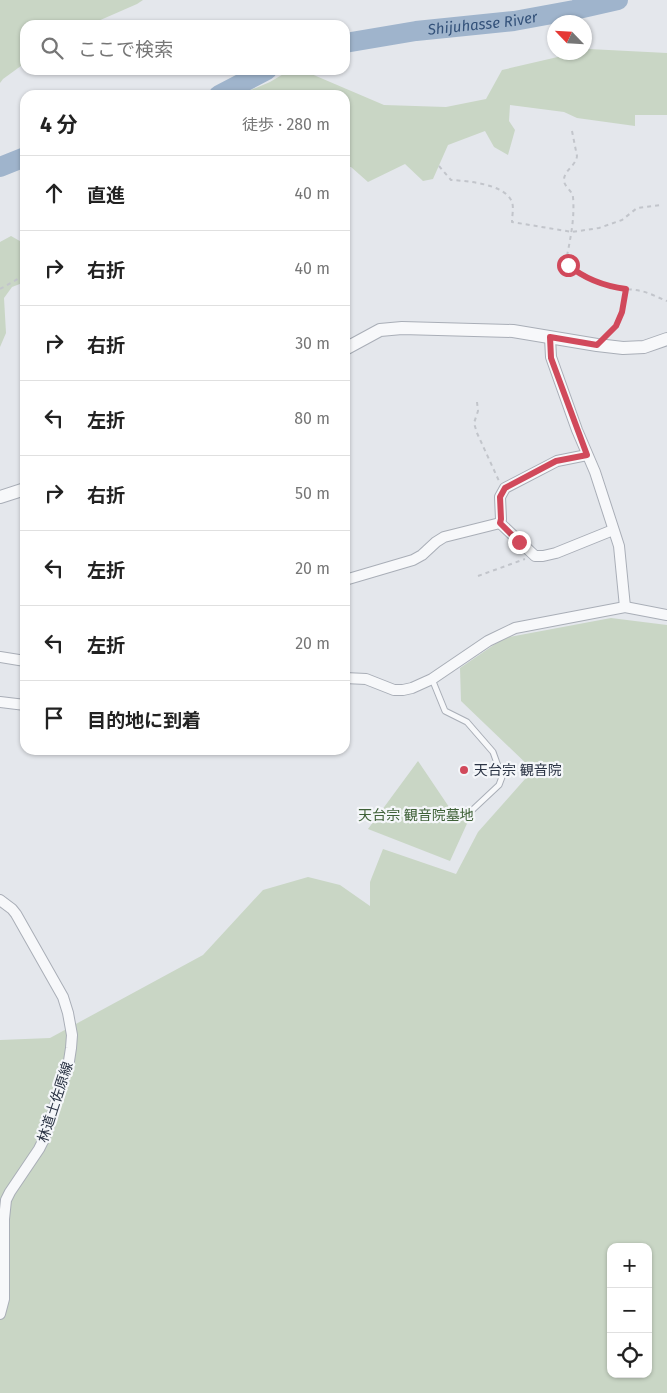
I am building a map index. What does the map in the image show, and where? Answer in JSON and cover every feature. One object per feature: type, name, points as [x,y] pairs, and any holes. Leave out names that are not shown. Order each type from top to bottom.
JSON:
[{"type":"street","points":[[350,346],[380,330],[402,328],[513,330],[623,348],[644,347],[667,339]]},
{"type":"street","points":[[550,337],[551,358],[595,472],[619,546],[625,608]]},
{"type":"street","points":[[500,523],[500,497],[505,488],[556,461],[587,455]]},
{"type":"street","points":[[0,497],[20,490]]},
{"type":"street","points":[[500,523],[535,556],[556,553],[613,530]]},
{"type":"street","points":[[350,579],[413,560],[444,538],[500,523]]},
{"type":"street","points":[[350,678],[366,679],[394,690],[412,688],[432,678],[488,641],[515,628],[625,608],[667,615]]},
{"type":"street","points":[[0,657],[20,660]]},
{"type":"street","points":[[0,702],[20,704]]},
{"type":"street","name":"林道土佐原線","points":[[0,900],[16,914],[63,997],[72,1035],[69,1061],[45,1137],[10,1192],[4,1208],[4,1299],[0,1314]]},
{"type":"lane","points":[[432,678],[445,711],[467,722],[494,752],[502,777],[499,785],[466,815]]},
{"type":"path","points":[[572,131],[577,160],[566,174],[564,180],[573,194],[572,232],[566,261],[568,265],[579,274],[594,282],[614,288],[642,292],[667,301]]},
{"type":"path","points":[[439,166],[451,180],[492,186],[506,194],[513,205],[512,222],[572,232],[600,228],[622,220],[637,208],[662,205]]},
{"type":"path","points":[[0,289],[20,278]]},
{"type":"path","points":[[597,345],[616,326],[622,312],[626,289]]},
{"type":"path","points":[[477,402],[478,410],[474,424],[501,485],[505,488]]},
{"type":"path","points":[[478,576],[535,556]]},
{"type":"green space","points":[[0,0],[143,0],[100,20],[20,20],[20,67],[0,83]]},
{"type":"green space","points":[[592,49],[667,53],[667,115],[635,115],[635,126],[577,118],[564,112],[510,105],[509,121],[515,130],[508,155],[494,147],[485,131],[448,145],[433,179],[423,181],[405,164],[368,182],[350,167],[350,90],[384,105],[446,107],[486,99],[502,70],[547,60],[592,60]]},
{"type":"green space","points":[[282,75],[314,75],[349,90],[251,90]]},
{"type":"green space","points":[[11,236],[20,241],[20,284],[12,287],[4,298],[6,333],[0,347],[0,242]]},
{"type":"green space","points":[[611,618],[667,625],[667,1393],[0,1393],[0,1040],[50,1038],[203,955],[263,890],[308,877],[340,885],[370,906],[370,882],[383,849],[456,874],[478,832],[533,770],[461,701],[460,668],[504,638]]},
{"type":"green space","name":"天台宗 観音院墓地","points":[[418,761],[449,807],[470,817],[450,861],[368,829]]},
{"type":"waterway","name":"Shijuhasse River","points":[[350,42],[416,31],[514,21],[618,0]]},
{"type":"waterway","name":"Shijuhasse River","points":[[229,90],[257,75]]},
{"type":"waterway","name":"Shijuhasse River","points":[[0,167],[20,159]]},
{"type":"place","name":"天台宗 観音院","points":[[464,770]]},
{"type":"route","points":[[519,542],[500,523],[500,497],[505,488],[556,461],[587,455],[551,358],[550,337],[597,345],[616,326],[622,312],[626,289],[614,288],[594,282],[579,274],[568,265]]}]
